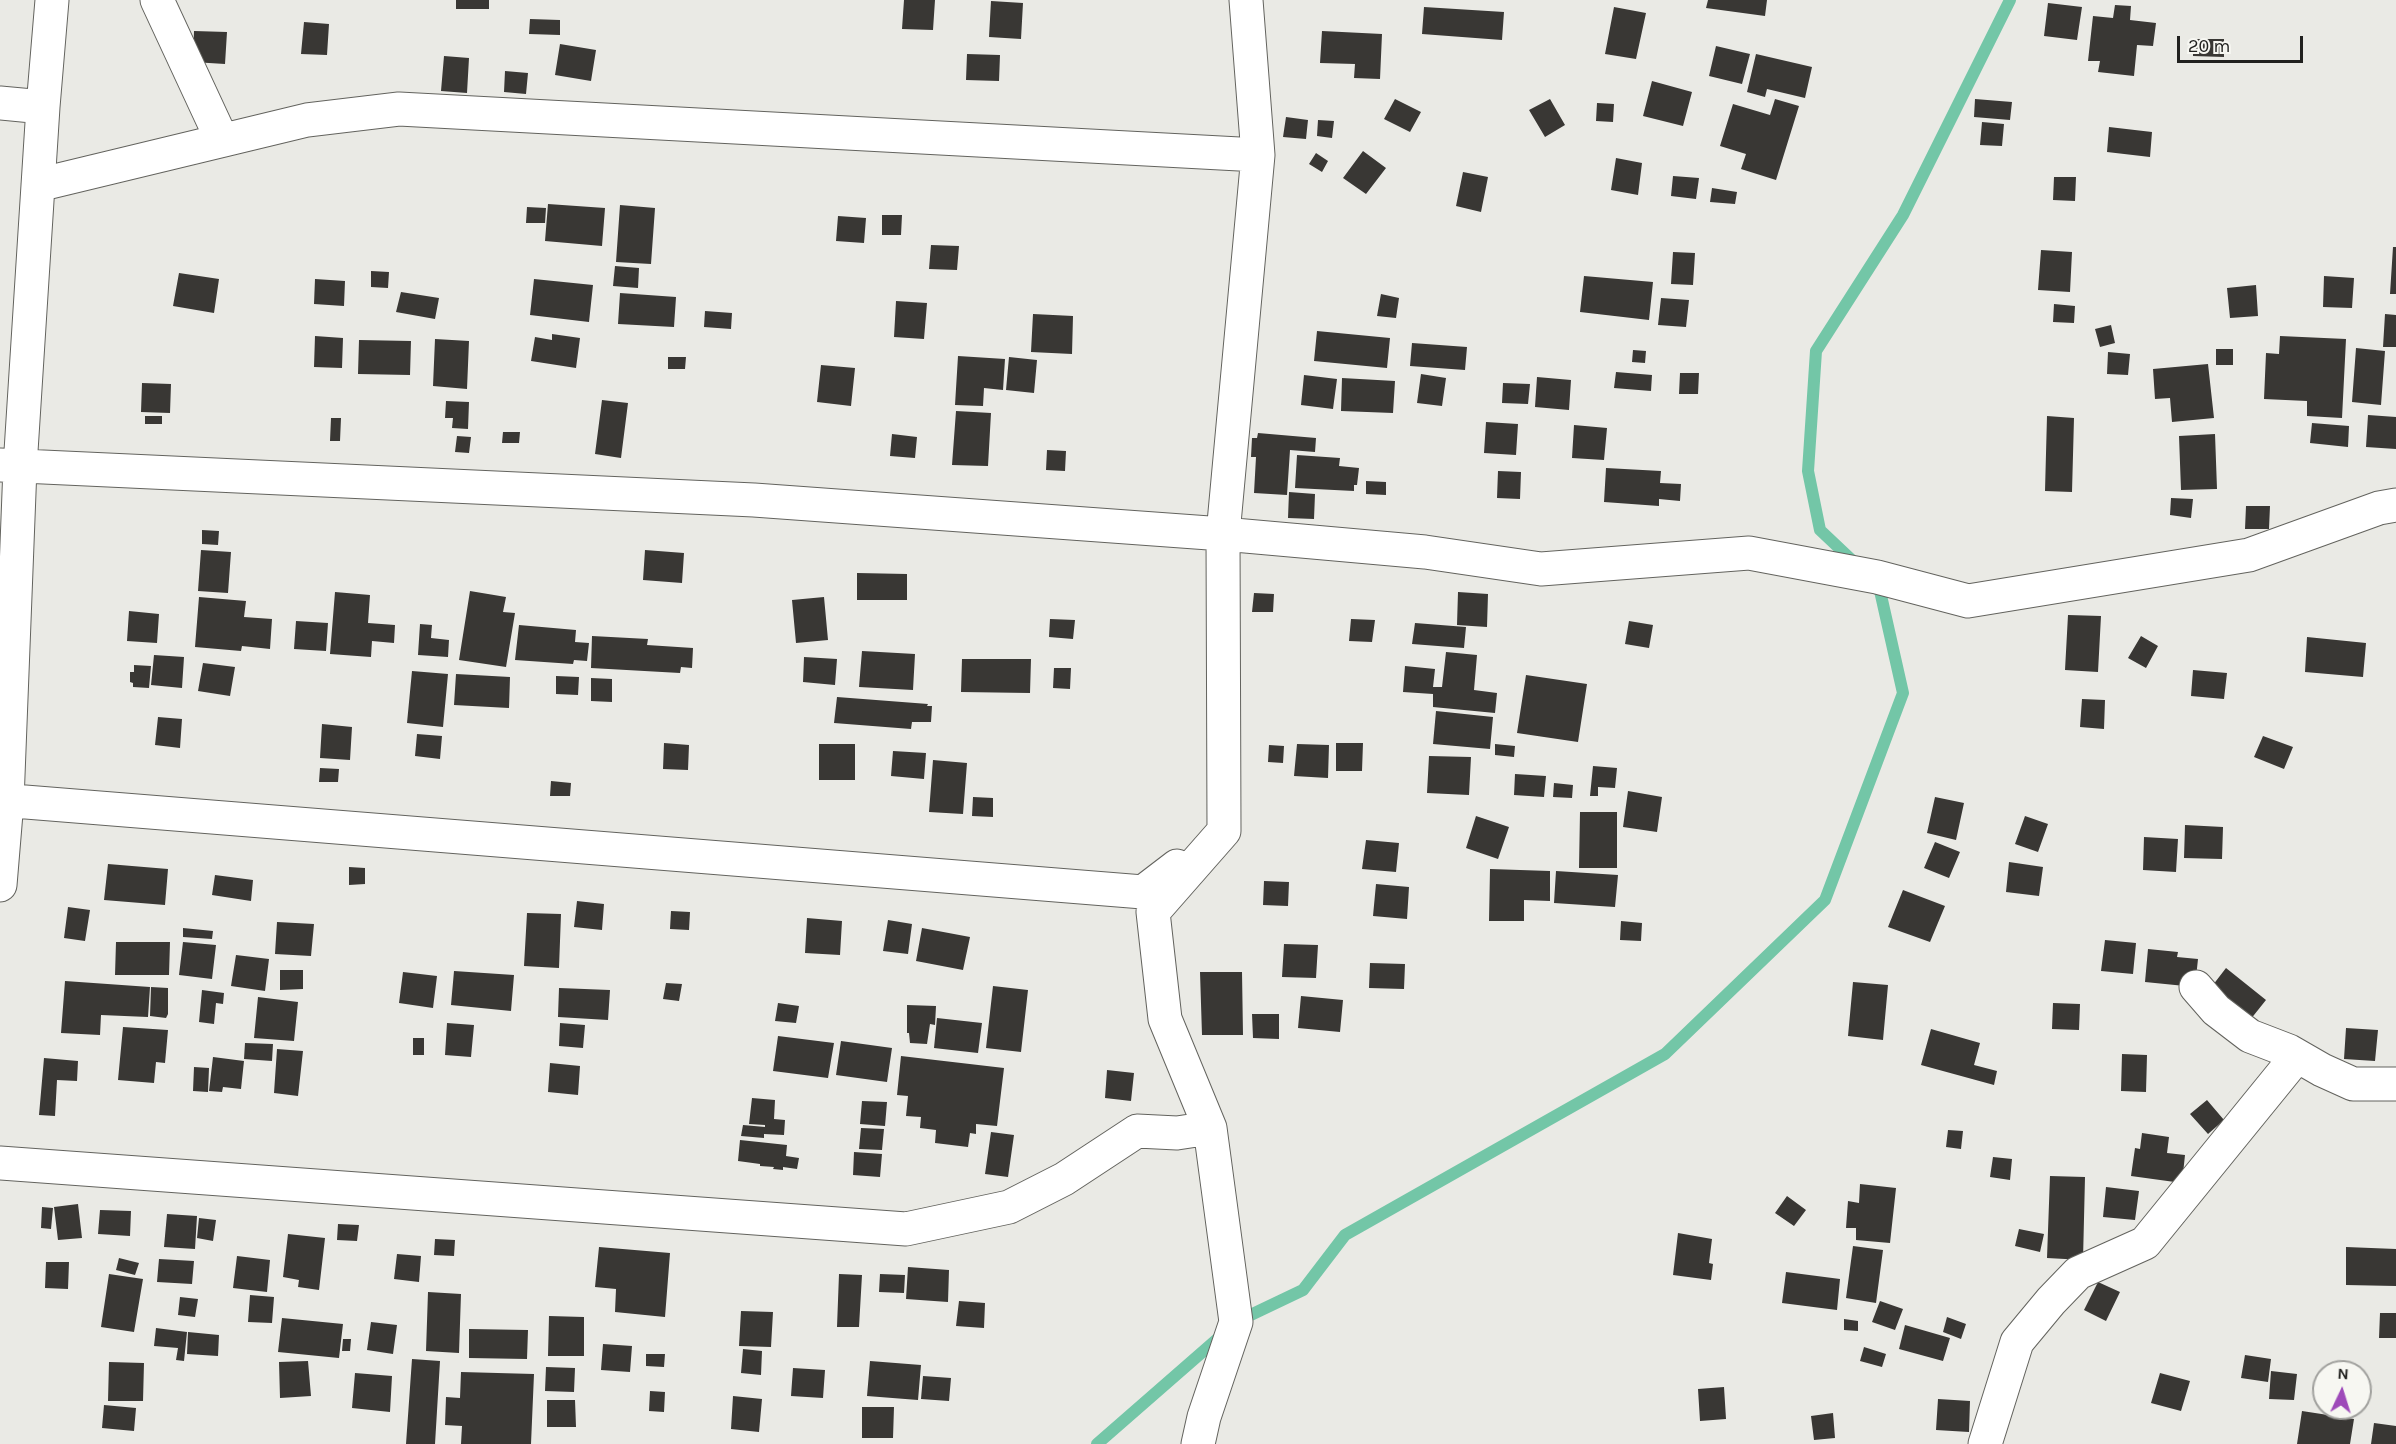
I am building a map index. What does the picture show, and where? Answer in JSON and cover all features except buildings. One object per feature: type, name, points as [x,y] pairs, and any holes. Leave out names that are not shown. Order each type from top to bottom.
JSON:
[{"type":"street","points":[[0,885],[10,466],[38,185],[52,0]]},
{"type":"street","points":[[157,0],[222,140]]},
{"type":"street","points":[[1198,1444],[1204,1417],[1236,1322],[1210,1128],[1165,1019],[1153,912],[1224,831],[1223,534],[1258,155],[1246,0]]},
{"type":"street","points":[[0,103],[43,107]]},
{"type":"street","points":[[38,185],[306,120],[399,109],[1258,155]]},
{"type":"street","points":[[10,466],[754,500],[1223,534],[1425,552],[1540,570],[1749,553],[1877,577],[1968,602],[2249,555],[2379,508],[2396,505]]},
{"type":"street","points":[[3,800],[1143,892],[1224,831]]},
{"type":"street","points":[[2196,987],[2216,1010],[2250,1036],[2353,1084],[2396,1084]]},
{"type":"street","points":[[1985,1444],[2017,1342],[2078,1273],[2145,1243],[2297,1056]]},
{"type":"street","points":[[0,1163],[906,1229],[1009,1207],[1064,1179],[1137,1131],[1177,1133],[1210,1128]]},
{"type":"waterway","points":[[1856,564],[1820,530],[1808,471],[1816,351],[1903,215],[2010,0]]},
{"type":"waterway","points":[[1238,1321],[1303,1290],[1345,1235],[1665,1054],[1825,900],[1903,693],[1878,582]]},
{"type":"waterway","points":[[1097,1444],[1223,1334]]}]
